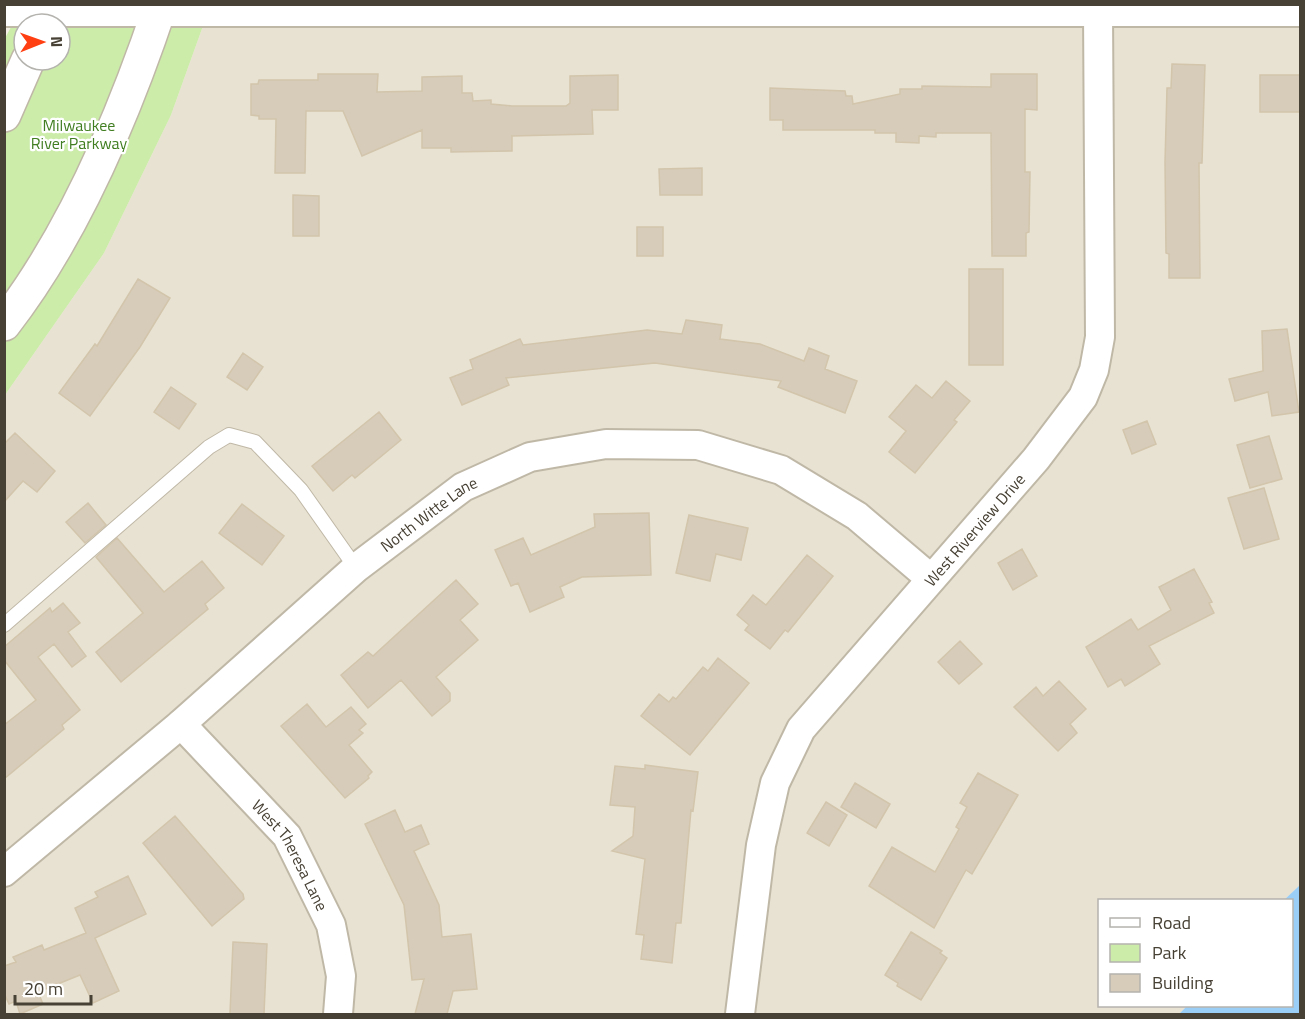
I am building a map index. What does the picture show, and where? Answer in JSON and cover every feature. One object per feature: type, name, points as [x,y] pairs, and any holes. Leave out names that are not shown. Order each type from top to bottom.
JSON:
[{"type":"street","points":[[4,324],[70,219],[117,123],[160,8]]},
{"type":"street","points":[[70,12],[160,8],[1052,8],[1098,11],[1300,12]]},
{"type":"street","name":"West Riverview Drive","points":[[740,1014],[761,845],[775,783],[801,729],[930,578],[1036,459],[1083,397],[1094,370],[1100,337],[1098,11]]},
{"type":"street","points":[[4,115],[23,72]]},
{"type":"street","name":"North Witte Lane","points":[[4,872],[181,724],[356,568],[463,486],[530,457],[606,444],[698,445],[782,470],[857,516],[930,578]]},
{"type":"street","name":"West Theresa Lane","points":[[181,724],[287,837],[331,925],[341,976],[338,1014]]},
{"type":"lane","points":[[4,625],[209,447],[229,435],[255,442],[301,490],[356,568]]},
{"type":"shaded area","points":[[706,22],[1300,28],[1300,885],[1285,899],[1098,899],[1098,1007],[1186,1007],[1179,1014],[5,1014],[5,395],[104,253],[171,115],[203,26]]},
{"type":"green space","name":"Milwaukee River Parkway","points":[[23,5],[208,12],[171,115],[104,253],[5,395],[4,40],[12,25],[12,72],[72,72],[72,12],[19,12]]},
{"type":"water","points":[[1300,885],[1299,1014],[1179,1014],[1186,1007],[1293,1007],[1293,899],[1285,899]]},
{"type":"building","points":[[1172,64],[1205,65],[1202,163],[1199,163],[1200,278],[1169,278],[1169,254],[1166,253],[1165,162],[1167,88],[1171,88]]},
{"type":"building","points":[[318,74],[378,74],[377,92],[422,91],[422,77],[462,76],[462,93],[472,93],[473,101],[491,100],[491,104],[512,106],[566,106],[570,103],[570,76],[618,75],[618,110],[592,110],[593,134],[512,136],[512,151],[451,152],[451,148],[422,148],[422,130],[362,156],[343,111],[306,111],[305,173],[275,173],[276,119],[259,119],[259,116],[251,115],[251,84],[258,84],[259,80],[318,80]]},
{"type":"building","points":[[991,74],[1037,74],[1037,110],[1025,109],[1025,172],[1030,172],[1029,232],[1026,233],[1026,256],[992,256],[991,133],[936,133],[936,137],[919,136],[919,143],[896,142],[896,133],[875,133],[875,130],[783,130],[783,120],[770,120],[770,88],[845,91],[846,96],[852,96],[853,104],[900,94],[900,89],[922,89],[922,86],[991,87]]},
{"type":"building","points":[[1260,75],[1300,75],[1300,112],[1260,112]]},
{"type":"building","points":[[702,168],[702,195],[660,195],[659,169]]},
{"type":"building","points":[[293,195],[319,196],[319,236],[293,236]]},
{"type":"building","points":[[637,227],[663,227],[663,256],[637,256]]},
{"type":"building","points":[[969,269],[1003,269],[1003,365],[969,365]]},
{"type":"building","points":[[138,279],[170,298],[140,347],[90,416],[59,393],[95,344],[97,346]]},
{"type":"building","points":[[686,320],[722,325],[720,339],[760,344],[804,361],[809,348],[829,356],[825,369],[857,381],[845,413],[778,387],[781,381],[655,363],[506,378],[509,385],[462,405],[450,378],[473,369],[470,360],[520,339],[523,345],[647,330],[682,334]]},
{"type":"building","points":[[1287,329],[1299,412],[1272,416],[1268,392],[1235,401],[1229,379],[1263,371],[1262,331]]},
{"type":"building","points":[[243,353],[263,367],[247,390],[227,377]]},
{"type":"building","points":[[946,381],[970,401],[954,420],[957,422],[915,473],[889,452],[906,431],[889,417],[916,385],[932,398]]},
{"type":"building","points":[[171,387],[196,404],[179,429],[154,412]]},
{"type":"building","points":[[379,412],[401,440],[355,478],[352,475],[333,491],[312,466]]},
{"type":"building","points":[[1147,421],[1156,444],[1132,454],[1123,430]]},
{"type":"building","points":[[15,433],[55,471],[37,492],[23,481],[4,502],[4,444]]},
{"type":"building","points":[[1269,436],[1282,479],[1250,488],[1237,445]]},
{"type":"building","points":[[1264,488],[1279,539],[1244,549],[1228,498]]},
{"type":"building","points":[[88,503],[106,525],[85,543],[66,522]]},
{"type":"building","points":[[242,504],[284,536],[262,565],[219,533]]},
{"type":"building","points":[[649,513],[651,575],[582,577],[560,587],[564,597],[530,612],[518,583],[511,586],[495,550],[523,538],[531,555],[595,527],[594,514]]},
{"type":"building","points":[[689,515],[748,528],[741,560],[716,554],[710,581],[676,573]]},
{"type":"building","points":[[117,538],[164,592],[202,561],[224,588],[205,604],[208,609],[121,682],[96,652],[143,613],[96,557]]},
{"type":"building","points":[[1022,549],[1037,576],[1013,590],[998,563]]},
{"type":"building","points":[[807,555],[833,576],[788,632],[785,630],[770,649],[745,630],[749,625],[737,615],[753,595],[766,605]]},
{"type":"building","points":[[1194,569],[1212,602],[1209,603],[1214,613],[1149,646],[1160,664],[1125,686],[1121,679],[1108,687],[1086,647],[1131,619],[1138,630],[1171,610],[1159,587]]},
{"type":"building","points":[[456,580],[478,604],[460,620],[478,640],[436,677],[450,693],[450,701],[432,716],[401,680],[368,708],[341,675],[368,652],[373,656]]},
{"type":"building","points":[[63,603],[80,623],[68,632],[86,656],[72,667],[54,644],[38,657],[80,710],[62,725],[64,729],[4,779],[4,725],[36,700],[4,660],[4,647],[50,608],[52,612]]},
{"type":"building","points":[[960,641],[982,664],[959,684],[938,662]]},
{"type":"building","points":[[718,658],[749,683],[690,755],[641,716],[659,694],[669,702],[673,697],[676,699],[703,667],[708,671]]},
{"type":"building","points":[[1059,681],[1086,709],[1070,724],[1077,733],[1058,751],[1014,707],[1036,687],[1043,696]]},
{"type":"building","points":[[307,704],[326,727],[351,707],[366,724],[359,730],[363,733],[349,745],[372,772],[369,778],[345,798],[281,726]]},
{"type":"building","points":[[645,765],[698,772],[693,811],[691,810],[681,923],[676,923],[672,963],[641,959],[644,935],[636,934],[645,859],[612,851],[633,836],[635,807],[610,805],[615,766],[645,769]]},
{"type":"building","points":[[978,773],[1018,795],[972,874],[966,870],[934,928],[869,886],[892,847],[935,872],[959,829],[956,827],[967,807],[960,803]]},
{"type":"building","points":[[855,783],[890,804],[876,828],[841,807]]},
{"type":"building","points":[[826,802],[847,815],[829,846],[807,833]]},
{"type":"building","points":[[395,810],[405,832],[421,825],[429,844],[414,851],[439,905],[442,937],[471,934],[477,989],[453,991],[447,1014],[415,1014],[424,979],[412,980],[404,905],[365,824]]},
{"type":"building","points":[[175,816],[243,894],[244,899],[212,926],[143,843]]},
{"type":"building","points":[[128,876],[146,914],[95,938],[119,991],[93,1003],[80,975],[38,992],[43,1004],[20,1014],[16,1001],[9,1004],[4,993],[4,966],[16,962],[13,957],[42,945],[44,950],[86,933],[75,908],[98,897],[95,892]]},
{"type":"building","points":[[911,932],[942,951],[940,953],[947,958],[921,1000],[897,986],[898,983],[885,975]]},
{"type":"building","points":[[233,942],[267,944],[264,1014],[230,1014]]}]
